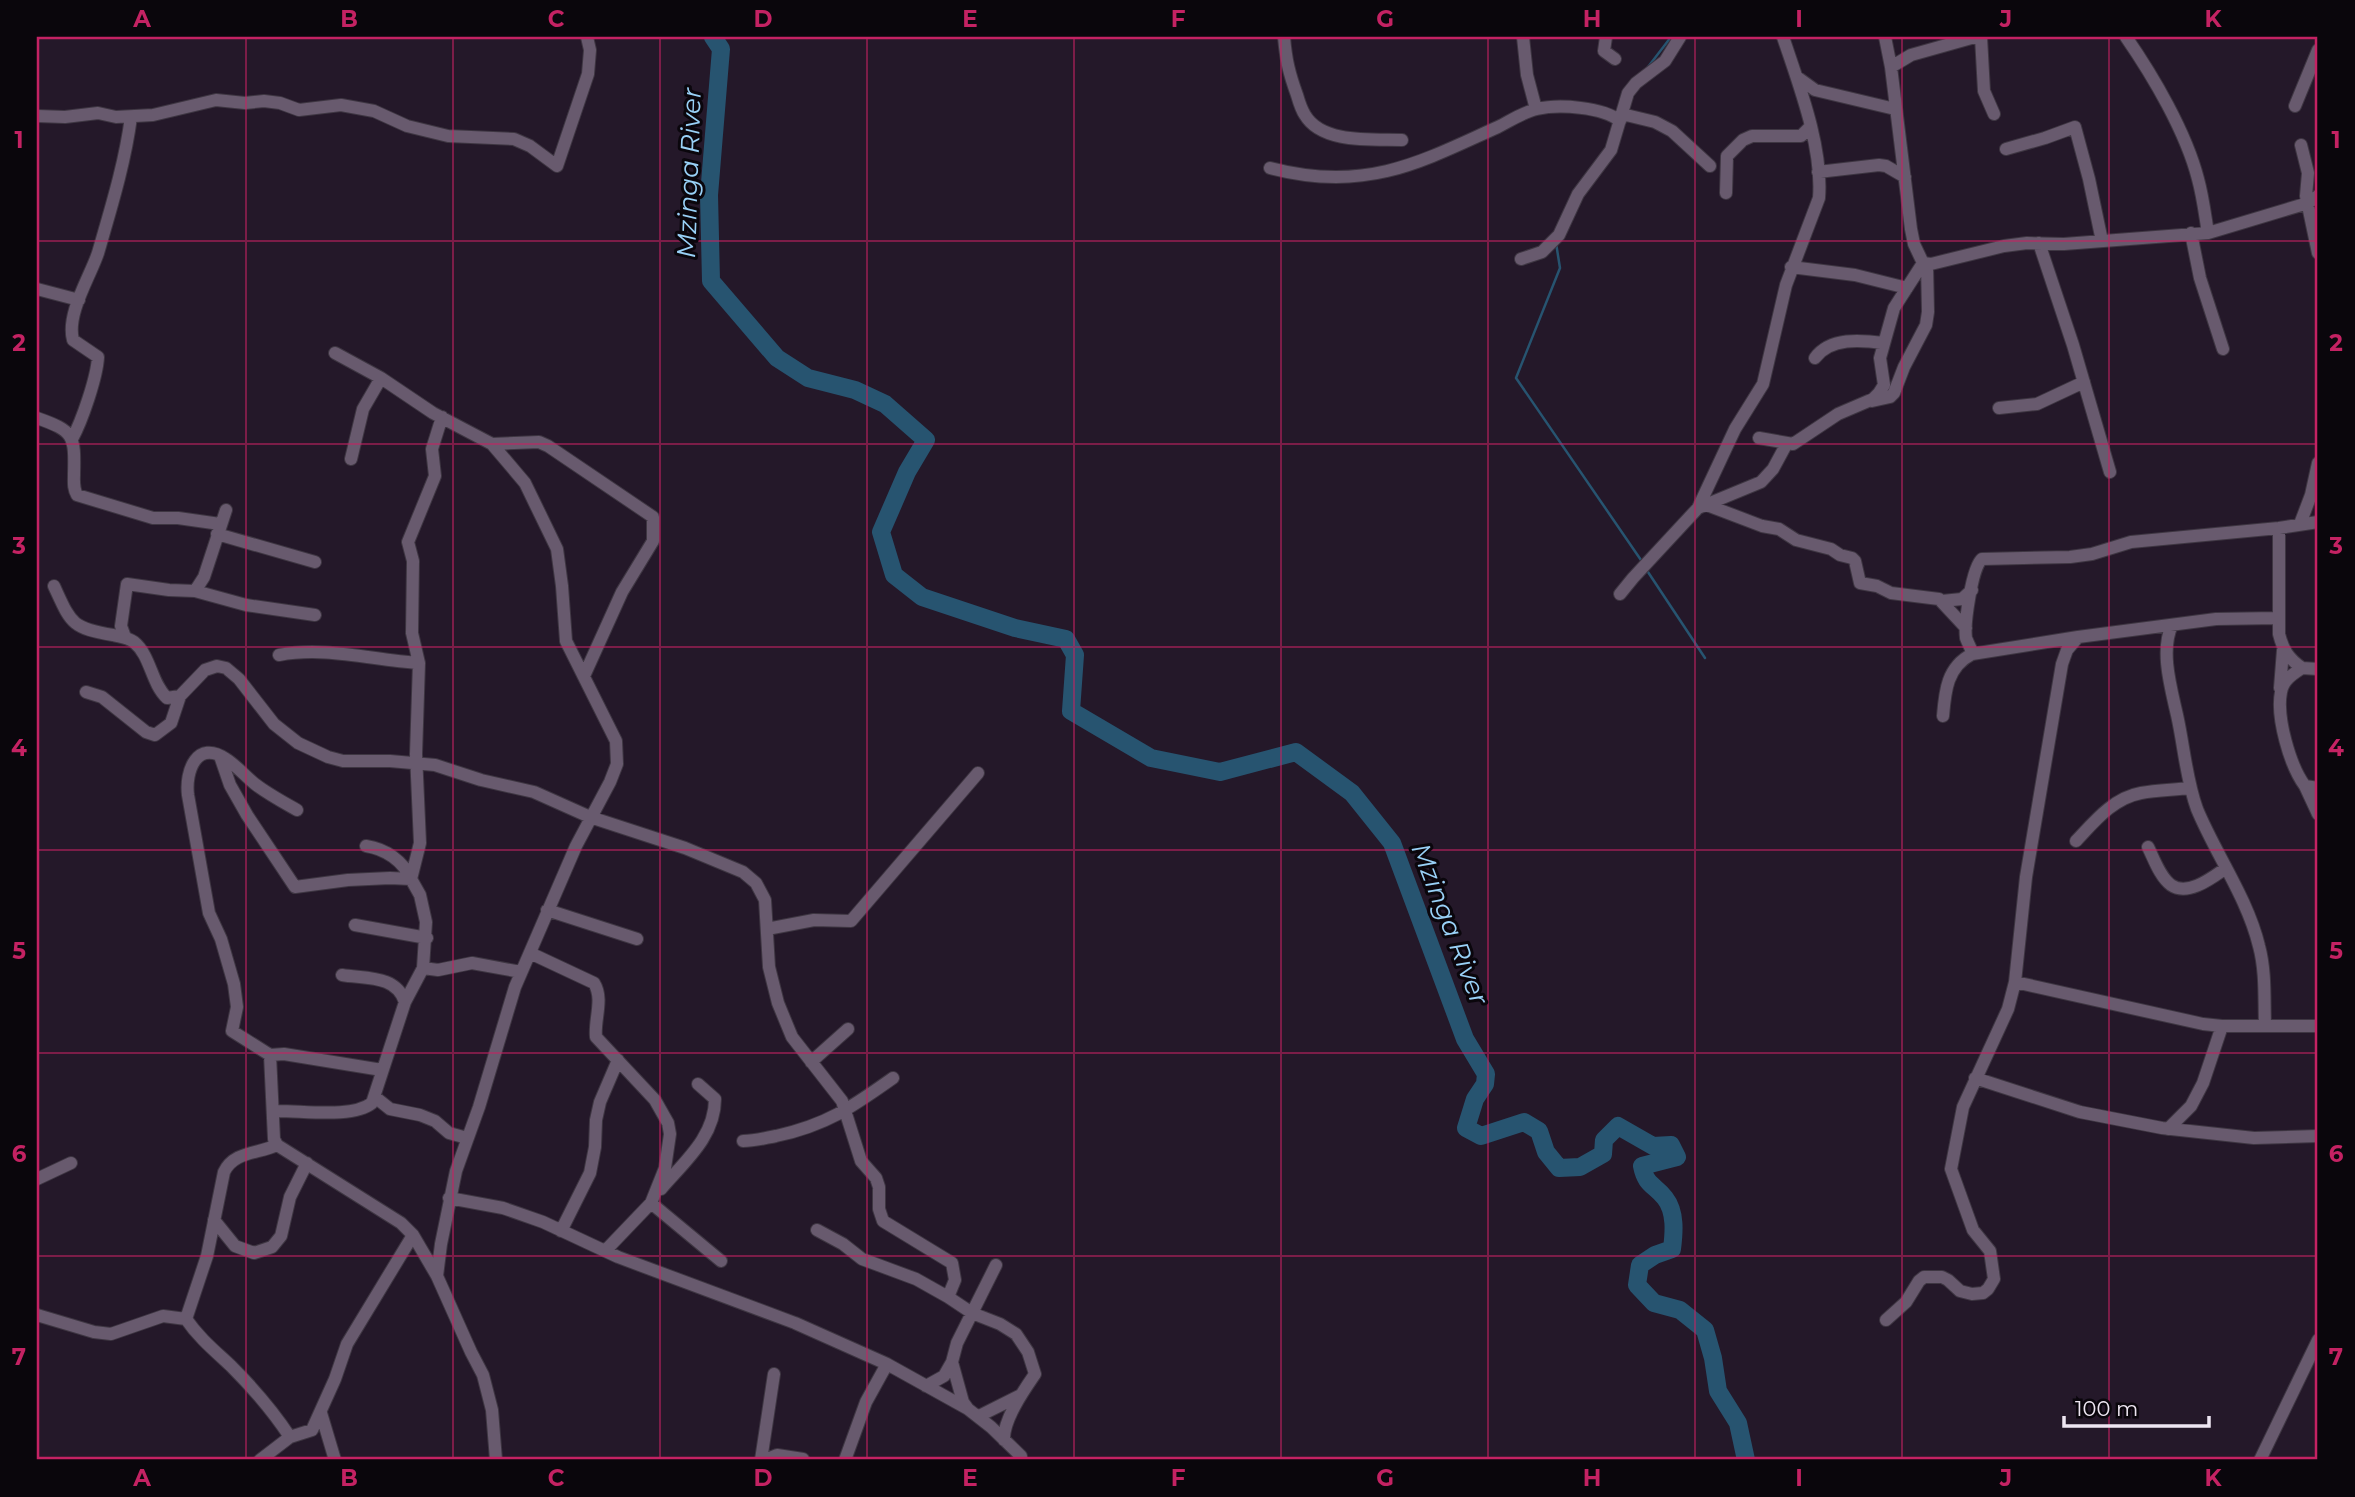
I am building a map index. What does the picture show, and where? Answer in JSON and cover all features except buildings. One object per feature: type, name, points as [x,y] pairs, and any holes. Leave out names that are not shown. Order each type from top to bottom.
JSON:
[{"type":"street","points":[[37,116],[65,117],[98,113],[131,117],[153,115],[216,100],[245,103],[264,101],[299,110],[341,105],[374,111],[407,126],[448,136],[514,139],[530,146],[557,166],[588,74],[590,50],[586,37]]},
{"type":"street","points":[[1284,37],[1287,70],[1303,113],[1310,122],[1322,130],[1350,138],[1402,140]]},
{"type":"street","points":[[1523,37],[1527,75],[1536,109]]},
{"type":"street","points":[[1606,37],[1604,51],[1615,60]]},
{"type":"street","points":[[1521,259],[1542,252],[1559,235],[1578,194],[1611,150],[1628,93],[1636,83],[1665,61],[1680,37]]},
{"type":"street","points":[[1620,594],[1701,506],[1735,429],[1763,384],[1791,267],[1817,207],[1820,187],[1810,127],[1783,37]]},
{"type":"street","points":[[1865,402],[1889,397],[1894,393],[1926,325],[1928,312],[1925,264],[1914,244],[1885,37]]},
{"type":"street","points":[[1891,67],[1911,55],[1975,37]]},
{"type":"street","points":[[1981,37],[1984,91],[1994,114]]},
{"type":"street","points":[[2126,37],[2157,86],[2184,142],[2198,178],[2208,233]]},
{"type":"street","points":[[2295,106],[2318,50],[2318,37]]},
{"type":"street","points":[[1797,77],[1815,90],[1895,109]]},
{"type":"street","points":[[1270,168],[1292,174],[1322,177],[1390,170],[1451,148],[1536,109],[1597,110],[1655,122],[1672,131],[1710,166]]},
{"type":"street","points":[[72,439],[98,365],[98,357],[73,340],[71,332],[79,300],[97,257],[127,153],[131,117]]},
{"type":"street","points":[[1726,193],[1727,156],[1743,140],[1759,135],[1796,137],[1810,127]]},
{"type":"street","points":[[2006,149],[2075,127],[2102,241]]},
{"type":"street","points":[[2301,145],[2313,199],[2318,253]]},
{"type":"street","points":[[1818,172],[1879,165],[1905,177]]},
{"type":"street","points":[[1759,438],[1793,444],[1838,415],[1873,399],[1884,386],[1880,364],[1894,308],[1925,264],[2004,246],[2208,233],[2313,199]]},
{"type":"street","points":[[2191,233],[2200,278],[2223,349]]},
{"type":"street","points":[[2039,243],[2110,472]]},
{"type":"street","points":[[1791,267],[1855,275],[1907,288]]},
{"type":"street","points":[[37,289],[79,300]]},
{"type":"street","points":[[1815,358],[1823,348],[1838,343],[1884,342]]},
{"type":"street","points":[[335,353],[381,378],[432,412],[492,444],[525,483],[557,549],[566,641],[614,734],[617,753],[610,782],[590,817],[521,972],[449,1198],[437,1276]]},
{"type":"street","points":[[351,458],[363,409],[381,378]]},
{"type":"street","points":[[1999,408],[2037,404],[2084,382]]},
{"type":"street","points":[[411,879],[420,843],[416,763],[419,663],[412,633],[413,561],[408,542],[435,476],[432,449],[442,416]]},
{"type":"street","points":[[37,418],[64,429],[72,439],[75,448],[74,484],[77,495],[153,518],[178,518],[218,529],[315,562]]},
{"type":"street","points":[[492,444],[539,442],[548,446],[653,517],[653,541],[622,592],[584,676]]},
{"type":"street","points":[[1701,506],[1760,482],[1773,469],[1786,444]]},
{"type":"street","points":[[2300,524],[2311,495],[2318,464]]},
{"type":"street","points":[[1701,506],[1779,529],[1796,540],[1831,549],[1854,559],[1860,583],[1877,586],[1891,593],[1914,594],[1942,601],[1962,599],[1972,590]]},
{"type":"street","points":[[195,591],[204,577],[226,510]]},
{"type":"street","points":[[1973,654],[1966,638],[1966,628],[1976,565],[1982,559],[2092,554],[2131,542],[2318,522]]},
{"type":"street","points":[[2279,528],[2277,618],[2283,650],[2280,691],[2282,725],[2294,765],[2312,787],[2318,814]]},
{"type":"street","points":[[125,637],[121,626],[127,584],[195,591],[246,605],[315,615]]},
{"type":"street","points":[[54,586],[67,614],[78,627],[131,640],[142,651],[165,696],[171,699],[180,696]]},
{"type":"street","points":[[1942,601],[1966,628]]},
{"type":"street","points":[[1943,716],[1944,692],[1949,679],[1959,663],[1973,654],[2216,619],[2277,618]]},
{"type":"street","points":[[2172,625],[2168,652],[2170,682],[2190,788],[2259,945],[2263,965],[2265,1026]]},
{"type":"street","points":[[1886,1320],[1906,1302],[1924,1277],[1942,1277],[1960,1291],[1972,1294],[1983,1293],[1992,1285],[1994,1279],[1990,1251],[1973,1230],[1951,1169],[1963,1107],[2008,1009],[2015,982],[2026,877],[2062,664],[2067,650],[2078,637]]},
{"type":"street","points":[[2283,650],[2302,668],[2318,670]]},
{"type":"street","points":[[279,655],[320,651],[419,663]]},
{"type":"street","points":[[86,692],[102,697],[146,732],[156,735],[171,723],[180,696],[205,670],[217,666],[226,668],[239,679],[268,718],[298,743],[343,761],[435,765],[481,780],[534,792],[590,817],[685,848],[743,872],[762,891],[767,913],[769,967],[778,1003],[792,1037],[842,1101],[861,1161],[876,1178],[879,1187],[880,1216],[891,1228],[952,1263],[955,1280],[948,1297]]},
{"type":"street","points":[[2280,691],[2287,679],[2302,668]]},
{"type":"street","points":[[220,755],[230,785],[247,815],[295,887],[348,880],[411,879]]},
{"type":"street","points":[[297,810],[260,787],[220,755],[201,756],[193,761],[186,780],[188,795],[209,913],[221,939],[234,984],[237,1007],[232,1031],[270,1055],[284,1054],[382,1070]]},
{"type":"street","points":[[767,929],[814,920],[851,920],[978,774]]},
{"type":"street","points":[[2076,841],[2104,812],[2120,801],[2140,793],[2190,788]]},
{"type":"street","points":[[274,1111],[362,1110],[372,1103],[405,1003],[423,968],[426,939],[423,906],[407,870],[389,853],[366,846]]},
{"type":"street","points":[[2148,847],[2165,878],[2172,886],[2179,888],[2203,883],[2226,868]]},
{"type":"street","points":[[547,910],[637,939]]},
{"type":"street","points":[[355,925],[426,939]]},
{"type":"street","points":[[530,953],[594,983],[598,989],[596,1037],[655,1100],[668,1123],[670,1146],[665,1168],[652,1200]]},
{"type":"street","points":[[423,968],[438,970],[472,963],[521,972]]},
{"type":"street","points":[[342,975],[396,985],[405,1003]]},
{"type":"street","points":[[2015,982],[2222,1027],[2318,1026]]},
{"type":"street","points":[[2168,1129],[2191,1106],[2203,1083],[2222,1027]]},
{"type":"street","points":[[811,1062],[848,1030]]},
{"type":"street","points":[[270,1055],[274,1139],[277,1145],[401,1223],[413,1235],[437,1276],[483,1376],[494,1418],[496,1460]]},
{"type":"street","points":[[561,1231],[590,1173],[596,1147],[596,1120],[600,1102],[618,1060]]},
{"type":"street","points":[[743,1141],[808,1128],[846,1111],[893,1078]]},
{"type":"street","points":[[1975,1078],[2080,1112],[2168,1129],[2254,1138],[2318,1136]]},
{"type":"street","points":[[606,1250],[703,1142],[709,1131],[715,1100],[698,1084]]},
{"type":"street","points":[[375,1097],[390,1109],[420,1115],[435,1121],[449,1133],[467,1138]]},
{"type":"street","points":[[186,1319],[207,1256],[224,1172],[235,1157],[277,1145]]},
{"type":"street","points":[[38,1174],[71,1163]]},
{"type":"street","points":[[214,1220],[235,1246],[254,1252],[272,1247],[281,1236],[290,1198],[307,1163]]},
{"type":"street","points":[[449,1198],[503,1208],[543,1222],[654,1271],[794,1323],[887,1364],[970,1409],[1021,1459]]},
{"type":"street","points":[[652,1200],[721,1261]]},
{"type":"street","points":[[817,1230],[843,1244],[862,1259],[916,1279],[972,1313],[1000,1324],[1016,1334],[1028,1352],[1035,1374],[1005,1428],[1004,1440]]},
{"type":"street","points":[[260,1460],[290,1437],[312,1430],[347,1344],[413,1235]]},
{"type":"street","points":[[926,1386],[944,1376],[952,1362],[953,1351],[996,1265]]},
{"type":"street","points":[[39,1312],[94,1332],[111,1334],[163,1316],[186,1319],[200,1339],[231,1366],[272,1410],[290,1437]]},
{"type":"street","points":[[2260,1460],[2318,1340]]},
{"type":"street","points":[[952,1362],[970,1409]]},
{"type":"street","points":[[845,1460],[866,1402],[887,1364]]},
{"type":"street","points":[[774,1374],[763,1460],[776,1455],[803,1459]]},
{"type":"street","points":[[970,1409],[993,1408],[1021,1395]]},
{"type":"street","points":[[970,1409],[993,1408]]},
{"type":"street","points":[[321,1413],[335,1460]]},
{"type":"waterway","name":"Mzinga River","points":[[713,37],[721,49],[709,195],[711,281],[777,358],[808,378],[855,390],[885,404],[926,440],[907,472],[881,532],[894,575],[922,597],[1015,628],[1066,639],[1075,655],[1071,711],[1151,758],[1220,772],[1296,752],[1352,793],[1392,843],[1465,1039],[1486,1074],[1485,1084],[1475,1099],[1466,1128],[1481,1136],[1524,1122],[1539,1131],[1546,1152],[1559,1168],[1580,1167],[1603,1154],[1604,1140],[1618,1126],[1653,1146],[1671,1145],[1677,1157],[1642,1166],[1648,1181],[1669,1204],[1674,1230],[1672,1249],[1655,1255],[1640,1265],[1637,1285],[1654,1303],[1680,1310],[1705,1330],[1718,1391],[1738,1423],[1746,1460]]},
{"type":"waterway","points":[[1648,67],[1671,37]]},
{"type":"waterway","points":[[1556,243],[1560,268],[1516,378],[1643,563]]},
{"type":"waterway","points":[[1646,569],[1705,658]]}]
